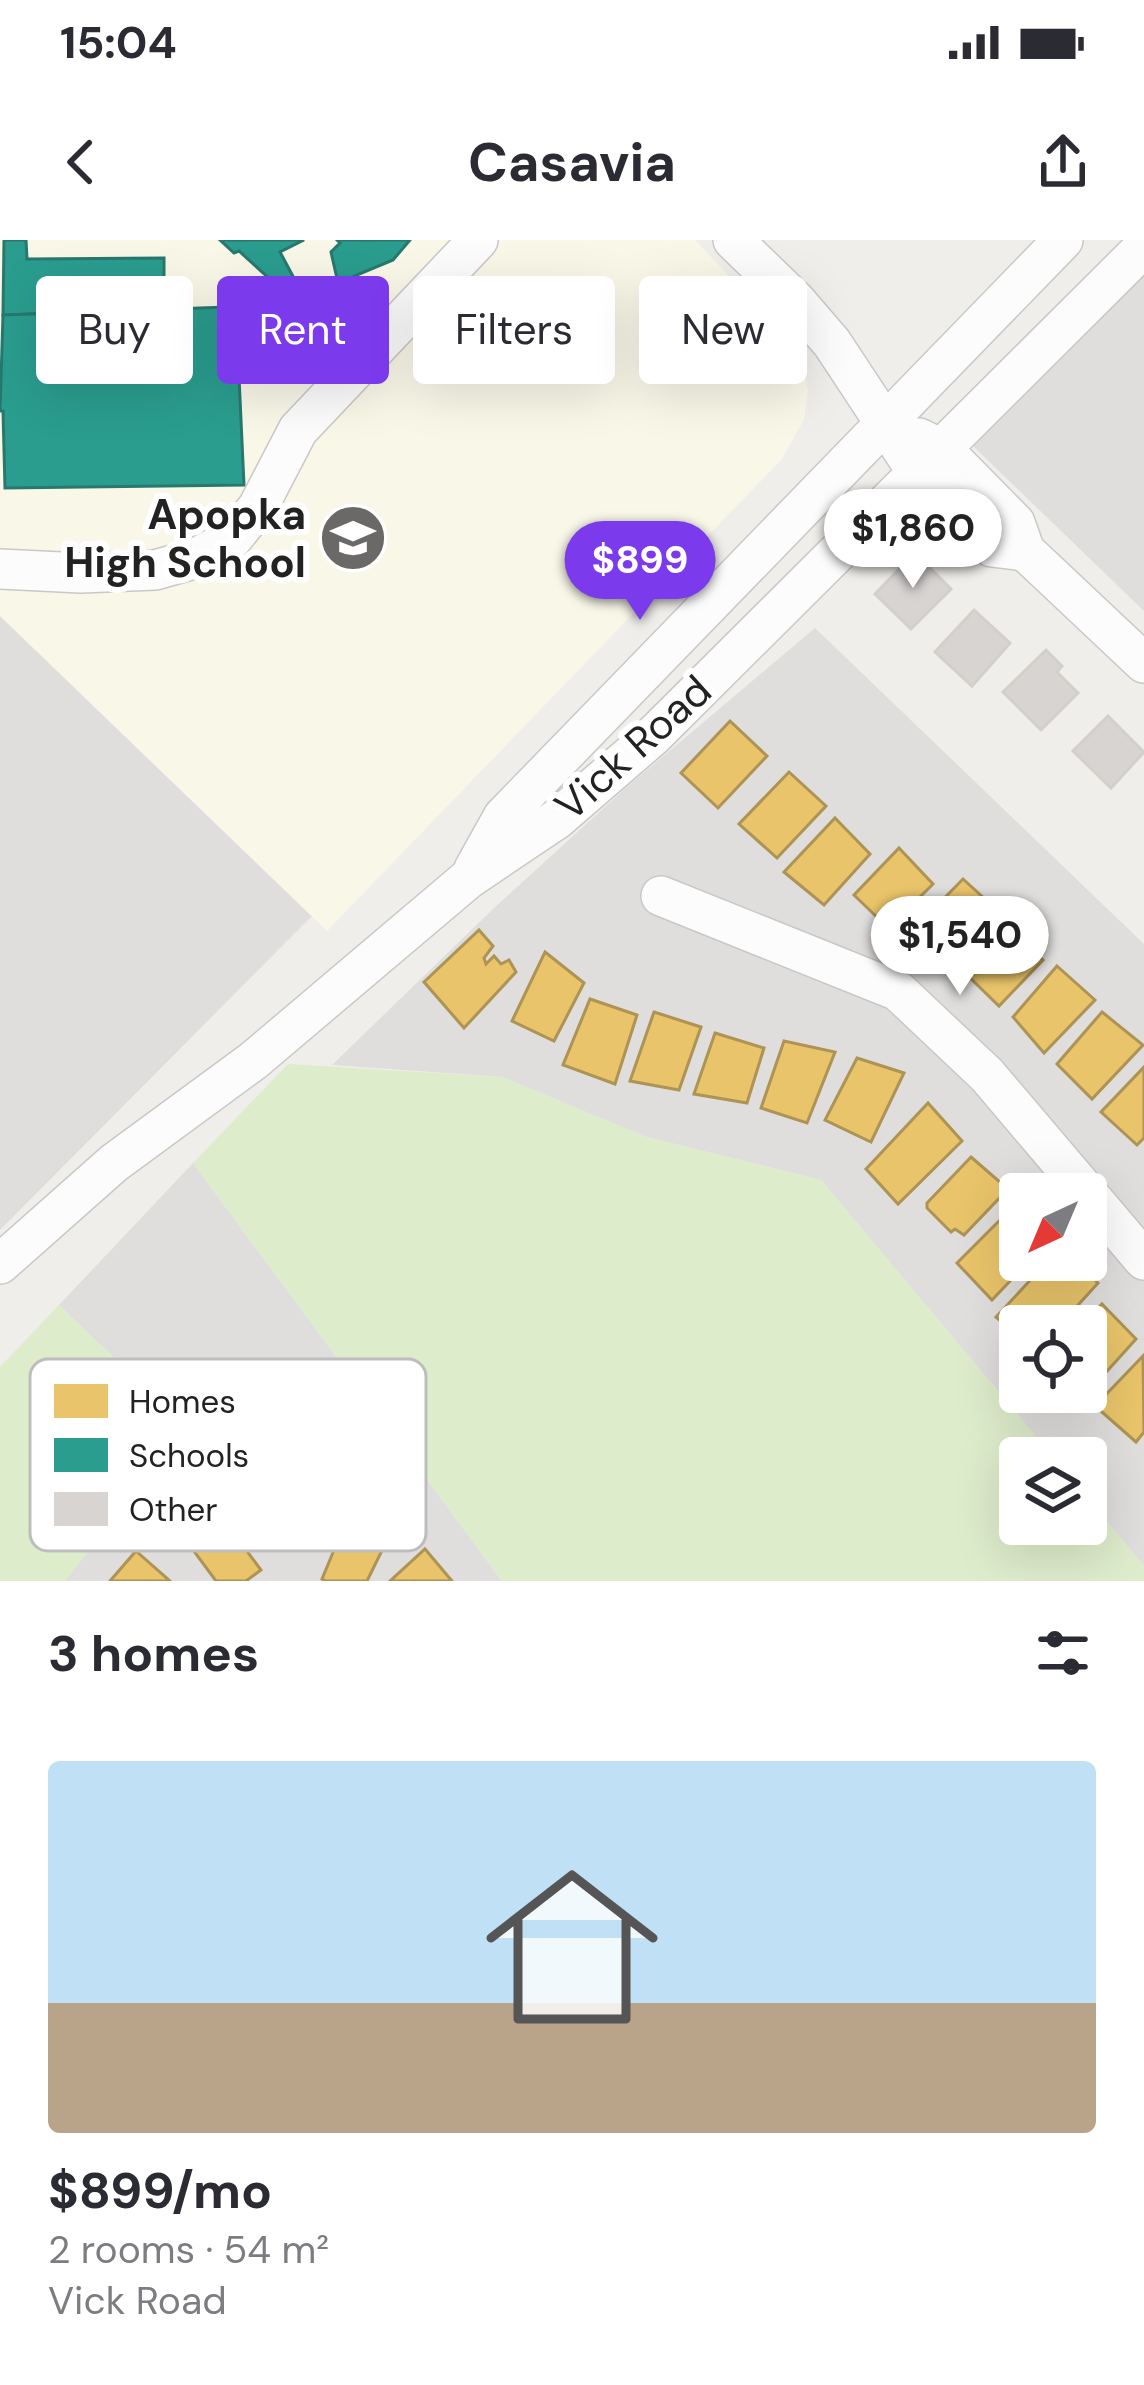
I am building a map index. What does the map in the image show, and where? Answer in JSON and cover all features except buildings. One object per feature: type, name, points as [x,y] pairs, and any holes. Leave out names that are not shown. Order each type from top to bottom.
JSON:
[{"type":"street","points":[[0,569],[155,570],[194,559],[232,538],[258,507],[298,430],[478,240]]},
{"type":"street","points":[[733,240],[821,331],[887,423],[931,462],[992,547],[1024,551],[1144,663]]},
{"type":"street","name":"Vick Road","points":[[468,879],[503,818],[1063,240]]},
{"type":"street","name":"Vick Road","points":[[0,1264],[114,1163],[253,1061],[468,879],[557,818],[652,736],[1144,247]]},
{"type":"street","points":[[661,896],[898,992],[987,1075],[1144,1260]]},
{"type":"shaded area","name":"Apopka High School","points":[[0,240],[695,240],[729,276],[639,276],[639,384],[807,384],[808,389],[804,420],[781,460],[327,931],[0,616]]},
{"type":"shaded area","points":[[1144,267],[1144,611],[972,445]]},
{"type":"shaded area","points":[[0,616],[312,916],[0,1230]]},
{"type":"shaded area","points":[[815,628],[1144,944],[1144,1566],[1107,1522],[1107,1437],[1036,1437],[1016,1413],[1107,1413],[1107,1305],[999,1305],[999,1392],[821,1180],[646,1137],[502,1077],[332,1065],[628,786]]},
{"type":"shaded area","points":[[193,1163],[338,1359],[115,1359],[59,1305]]},
{"type":"shaded area","points":[[426,1478],[502,1581],[65,1581],[88,1551],[426,1551]]},
{"type":"green space","points":[[288,1064],[502,1077],[646,1137],[821,1180],[999,1392],[999,1413],[1016,1413],[1036,1437],[999,1437],[999,1545],[1107,1545],[1107,1522],[1144,1566],[1144,1581],[502,1581],[426,1478],[426,1359],[338,1359],[193,1163]]},
{"type":"green space","points":[[59,1305],[115,1359],[30,1359],[30,1551],[88,1551],[65,1581],[0,1581],[0,1367]]},
{"type":"place","name":"Apopka High School","points":[[353,538]]}]
